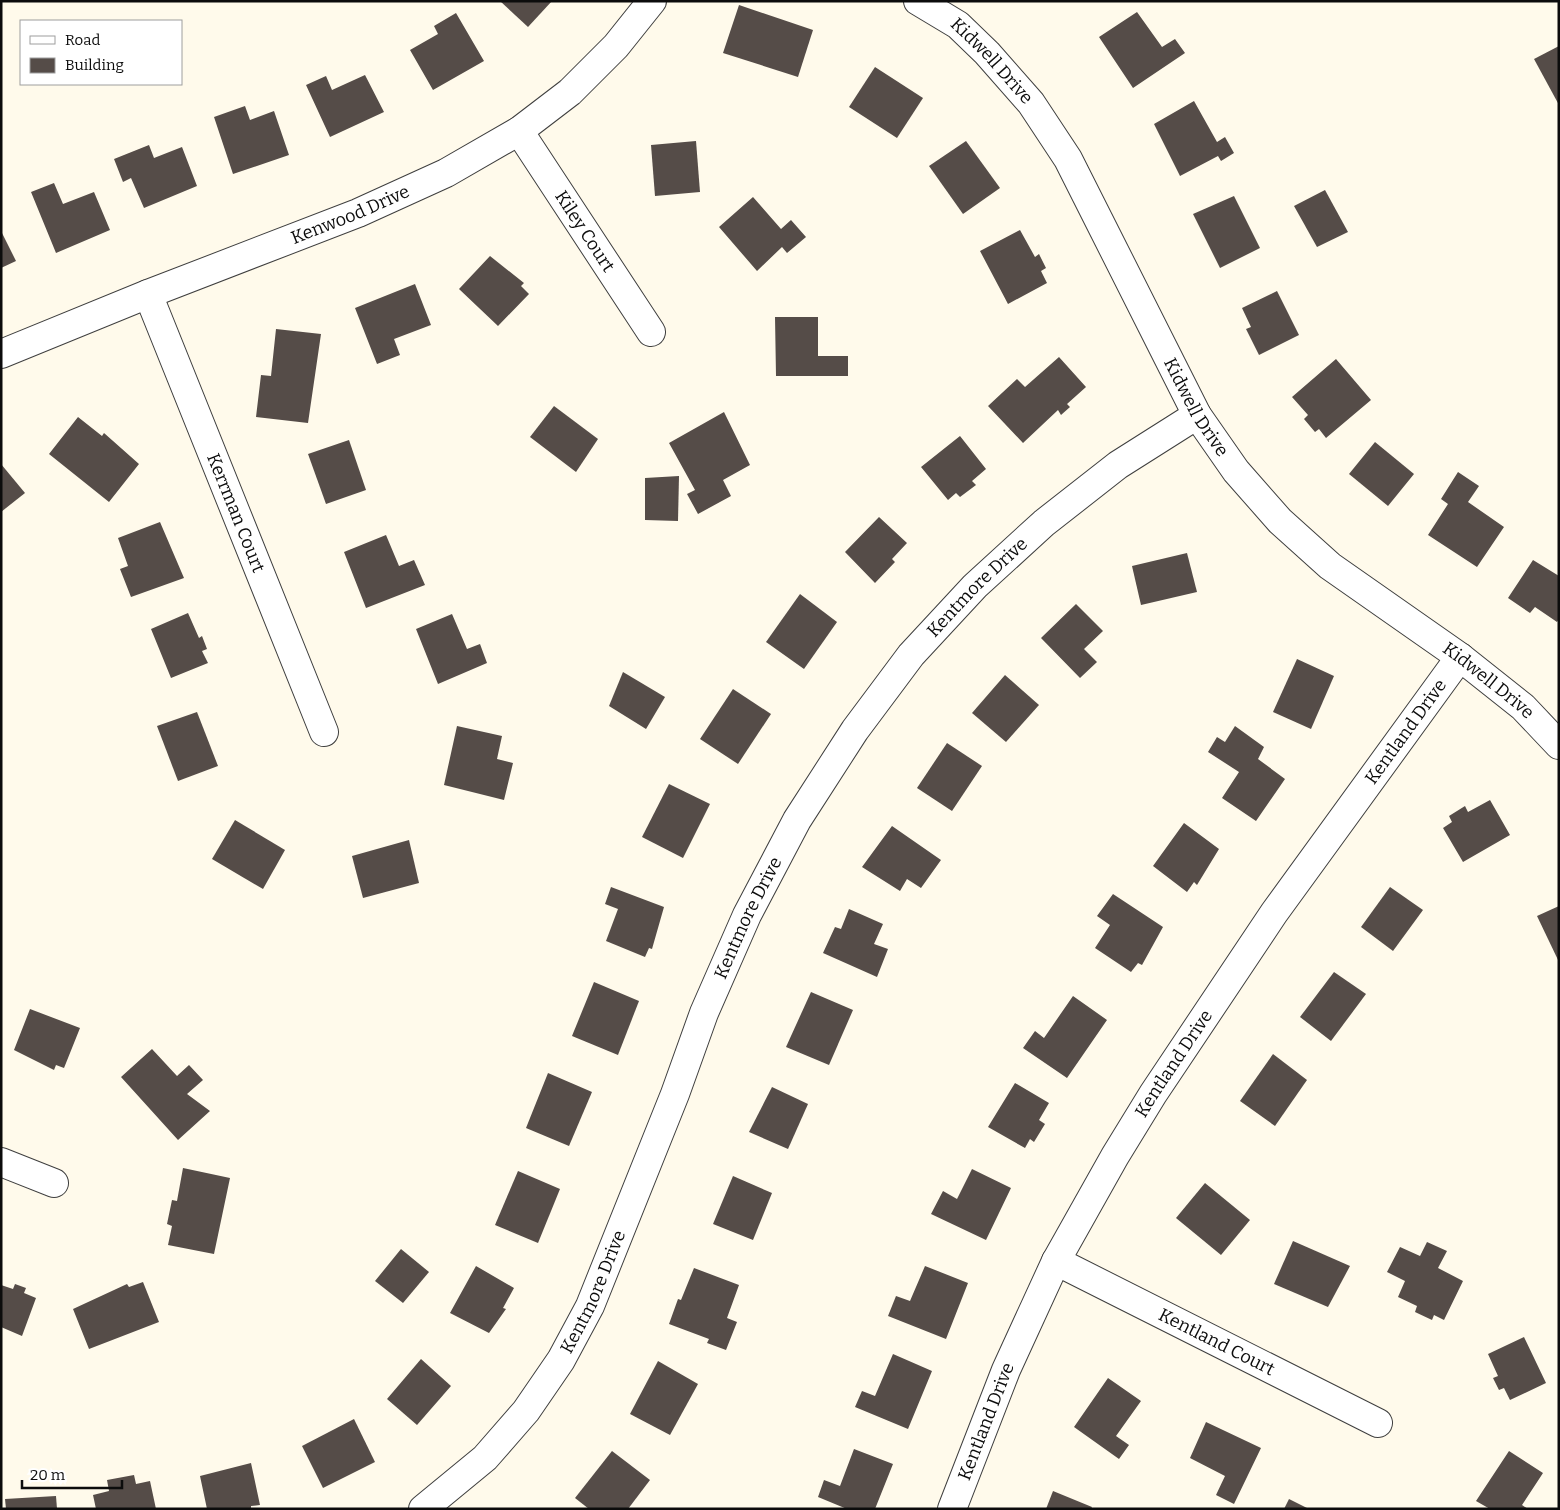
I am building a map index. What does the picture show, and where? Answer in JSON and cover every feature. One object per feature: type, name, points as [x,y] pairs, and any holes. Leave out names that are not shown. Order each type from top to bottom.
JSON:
[{"type":"street","name":"Kenwood Drive","points":[[1,354],[148,294],[358,213],[446,173],[519,131],[570,92],[616,46],[652,1]]},
{"type":"street","name":"Kidwell Drive","points":[[918,1],[958,26],[987,53],[1031,103],[1068,159],[1197,415],[1236,472],[1280,521],[1330,566],[1460,658],[1523,707],[1559,745]]},
{"type":"street","name":"Kiley Court","points":[[519,131],[651,332]]},
{"type":"street","name":"Kerrman Court","points":[[148,294],[324,732]]},
{"type":"street","name":"Kentmore Drive","points":[[423,1509],[485,1458],[526,1411],[561,1360],[590,1306],[675,1094],[704,1013],[747,915],[798,820],[855,730],[912,655],[982,580],[1044,523],[1110,471],[1197,415]]},
{"type":"street","name":"Kentland Drive","points":[[952,1509],[1006,1370],[1056,1261],[1115,1156],[1153,1094],[1274,913],[1460,658]]},
{"type":"street","points":[[1,1162],[54,1183]]},
{"type":"street","name":"Kentland Court","points":[[1056,1261],[1378,1423]]},
{"type":"building","points":[[500,1],[552,1],[528,27]]},
{"type":"building","points":[[739,5],[813,30],[798,77],[723,53]]},
{"type":"building","points":[[1137,12],[1162,47],[1175,39],[1185,53],[1133,88],[1099,37]]},
{"type":"building","points":[[456,13],[484,61],[433,90],[410,50],[438,34],[434,26]]},
{"type":"building","points":[[1559,46],[1559,105],[1534,59]]},
{"type":"building","points":[[875,67],[923,98],[897,138],[849,107]]},
{"type":"building","points":[[365,75],[384,112],[330,137],[306,85],[326,76],[332,90]]},
{"type":"building","points":[[1194,101],[1217,142],[1225,137],[1234,153],[1221,161],[1218,156],[1180,176],[1154,124]]},
{"type":"building","points":[[245,106],[250,120],[274,111],[289,155],[233,174],[214,117]]},
{"type":"building","points":[[696,141],[700,192],[655,196],[651,145]]},
{"type":"building","points":[[966,141],[1000,188],[963,214],[929,166]]},
{"type":"building","points":[[149,145],[154,158],[182,147],[197,186],[144,208],[131,178],[123,182],[114,159]]},
{"type":"building","points":[[54,183],[63,204],[94,192],[110,230],[56,253],[31,192]]},
{"type":"building","points":[[1325,190],[1348,232],[1317,247],[1294,206]]},
{"type":"building","points":[[1234,196],[1260,248],[1220,268],[1193,214]]},
{"type":"building","points":[[753,197],[781,229],[791,220],[806,237],[787,253],[782,247],[757,271],[719,227]]},
{"type":"building","points":[[1020,230],[1035,257],[1039,254],[1046,268],[1041,271],[1047,283],[1008,304],[980,251]]},
{"type":"building","points":[[1,231],[16,261],[1,268]]},
{"type":"building","points":[[490,256],[524,283],[521,286],[529,294],[498,326],[459,289]]},
{"type":"building","points":[[415,284],[431,325],[394,339],[400,355],[377,364],[355,308]]},
{"type":"building","points":[[1277,291],[1299,335],[1259,355],[1246,329],[1251,327],[1242,308]]},
{"type":"building","points":[[775,317],[818,317],[818,356],[848,356],[848,376],[776,376]]},
{"type":"building","points":[[276,329],[321,334],[308,423],[256,417],[261,375],[271,376]]},
{"type":"building","points":[[1059,357],[1086,387],[1067,404],[1070,407],[1061,415],[1058,410],[1023,443],[988,406],[1017,379],[1025,387]]},
{"type":"building","points":[[1336,359],[1371,400],[1326,438],[1319,429],[1315,432],[1304,419],[1308,415],[1292,397]]},
{"type":"building","points":[[554,406],[598,439],[576,472],[530,437]]},
{"type":"building","points":[[724,412],[750,465],[723,480],[731,496],[698,514],[687,494],[695,490],[669,443]]},
{"type":"building","points":[[78,417],[102,436],[104,433],[139,464],[109,502],[49,454]]},
{"type":"building","points":[[960,436],[986,469],[972,481],[976,485],[960,497],[956,493],[948,500],[921,467]]},
{"type":"building","points":[[349,440],[366,490],[326,504],[308,454]]},
{"type":"building","points":[[1375,442],[1414,474],[1388,506],[1349,474]]},
{"type":"building","points":[[1,464],[25,493],[1,512]]},
{"type":"building","points":[[1458,472],[1479,486],[1468,502],[1504,527],[1477,567],[1428,535],[1448,504],[1441,499]]},
{"type":"building","points":[[679,476],[678,521],[645,520],[645,478]]},
{"type":"building","points":[[879,517],[907,543],[892,559],[895,562],[875,583],[845,552]]},
{"type":"building","points":[[160,522],[184,578],[131,597],[120,569],[128,566],[118,538]]},
{"type":"building","points":[[386,535],[399,566],[414,560],[425,585],[366,608],[344,552]]},
{"type":"building","points":[[1187,553],[1197,592],[1141,605],[1132,566]]},
{"type":"building","points":[[1533,560],[1559,576],[1559,619],[1557,622],[1535,607],[1530,613],[1508,598]]},
{"type":"building","points":[[800,594],[837,622],[804,669],[766,642]]},
{"type":"building","points":[[1076,604],[1103,631],[1084,649],[1097,662],[1080,678],[1041,638]]},
{"type":"building","points":[[188,613],[199,638],[202,636],[207,649],[202,651],[208,663],[171,678],[151,629]]},
{"type":"building","points":[[452,614],[467,649],[480,644],[487,663],[438,684],[416,629]]},
{"type":"building","points":[[1297,659],[1334,676],[1311,729],[1273,712]]},
{"type":"building","points":[[623,672],[665,697],[646,729],[609,706]]},
{"type":"building","points":[[1005,675],[1039,705],[1006,742],[972,713]]},
{"type":"building","points":[[733,689],[771,714],[738,764],[700,739]]},
{"type":"building","points":[[197,712],[218,766],[178,781],[157,726]]},
{"type":"building","points":[[457,726],[502,736],[497,759],[513,763],[504,800],[444,785]]},
{"type":"building","points":[[1235,726],[1264,747],[1258,759],[1285,779],[1256,821],[1222,798],[1239,772],[1208,752],[1217,737],[1225,742]]},
{"type":"building","points":[[947,743],[982,766],[952,811],[917,788]]},
{"type":"building","points":[[669,784],[710,804],[683,858],[642,837]]},
{"type":"building","points":[[1490,800],[1510,835],[1463,862],[1443,828],[1452,822],[1449,816],[1465,806],[1468,812]]},
{"type":"building","points":[[235,820],[285,850],[263,889],[212,859]]},
{"type":"building","points":[[1184,823],[1219,849],[1197,885],[1194,882],[1187,892],[1153,866]]},
{"type":"building","points":[[892,826],[941,860],[921,888],[907,879],[900,891],[862,867]]},
{"type":"building","points":[[409,840],[419,883],[363,898],[352,856]]},
{"type":"building","points":[[611,887],[664,907],[652,949],[649,948],[645,957],[606,941],[618,909],[605,904]]},
{"type":"building","points":[[1390,887],[1423,910],[1393,951],[1361,927]]},
{"type":"building","points":[[1113,894],[1163,927],[1142,965],[1138,963],[1131,972],[1095,948],[1110,925],[1097,916]]},
{"type":"building","points":[[1559,906],[1559,962],[1537,916]]},
{"type":"building","points":[[849,909],[883,924],[874,944],[888,949],[877,977],[823,953],[835,927],[841,929]]},
{"type":"building","points":[[1334,972],[1366,994],[1331,1041],[1300,1017]]},
{"type":"building","points":[[594,982],[639,1001],[618,1055],[572,1036]]},
{"type":"building","points":[[811,992],[853,1010],[829,1065],[786,1047]]},
{"type":"building","points":[[1073,996],[1107,1020],[1067,1078],[1023,1048],[1035,1031],[1044,1038]]},
{"type":"building","points":[[30,1009],[80,1028],[64,1068],[56,1065],[54,1070],[14,1050]]},
{"type":"building","points":[[152,1049],[177,1076],[189,1065],[203,1080],[187,1094],[210,1111],[178,1140],[121,1077]]},
{"type":"building","points":[[1273,1054],[1307,1080],[1275,1126],[1240,1101]]},
{"type":"building","points":[[548,1073],[592,1092],[569,1146],[526,1128]]},
{"type":"building","points":[[1015,1083],[1049,1103],[1039,1120],[1045,1124],[1034,1142],[1030,1139],[1025,1148],[988,1127]]},
{"type":"building","points":[[772,1087],[808,1104],[788,1149],[749,1132]]},
{"type":"building","points":[[183,1168],[230,1178],[214,1254],[168,1245],[172,1226],[167,1224],[172,1200],[177,1201]]},
{"type":"building","points":[[972,1169],[1011,1188],[986,1240],[931,1214],[943,1191],[957,1199]]},
{"type":"building","points":[[518,1171],[560,1189],[538,1243],[495,1225]]},
{"type":"building","points":[[733,1176],[772,1193],[753,1240],[713,1224]]},
{"type":"building","points":[[1205,1183],[1250,1220],[1221,1255],[1176,1218]]},
{"type":"building","points":[[1293,1241],[1350,1266],[1328,1307],[1274,1284]]},
{"type":"building","points":[[1427,1242],[1447,1251],[1438,1268],[1463,1281],[1444,1320],[1434,1315],[1432,1320],[1415,1312],[1417,1306],[1398,1297],[1405,1281],[1387,1272],[1400,1247],[1420,1256]]},
{"type":"building","points":[[401,1249],[429,1272],[403,1303],[375,1281]]},
{"type":"building","points":[[476,1266],[514,1288],[503,1308],[506,1309],[489,1333],[450,1313]]},
{"type":"building","points":[[925,1266],[968,1283],[946,1339],[888,1316],[896,1296],[910,1301]]},
{"type":"building","points":[[694,1268],[739,1285],[727,1318],[737,1322],[726,1350],[707,1343],[709,1339],[669,1324],[678,1299],[681,1300]]},
{"type":"building","points":[[143,1282],[159,1322],[89,1349],[73,1309],[127,1284],[129,1287]]},
{"type":"building","points":[[15,1284],[26,1288],[24,1293],[36,1298],[22,1336],[1,1327],[1,1285],[13,1289]]},
{"type":"building","points":[[1524,1337],[1546,1383],[1510,1400],[1504,1388],[1499,1390],[1493,1378],[1498,1376],[1488,1354]]},
{"type":"building","points":[[893,1354],[932,1371],[908,1429],[855,1407],[862,1391],[875,1396]]},
{"type":"building","points":[[421,1359],[451,1386],[417,1425],[387,1399]]},
{"type":"building","points":[[658,1361],[698,1384],[670,1435],[630,1414]]},
{"type":"building","points":[[1108,1378],[1141,1401],[1116,1436],[1129,1445],[1119,1459],[1074,1427]]},
{"type":"building","points":[[354,1419],[375,1462],[323,1488],[302,1446]]},
{"type":"building","points":[[1206,1422],[1261,1448],[1234,1504],[1216,1495],[1225,1476],[1190,1458]]},
{"type":"building","points":[[854,1449],[893,1464],[875,1509],[847,1509],[818,1497],[824,1480],[840,1486]]},
{"type":"building","points":[[612,1451],[650,1480],[628,1509],[589,1509],[575,1498]]},
{"type":"building","points":[[1509,1451],[1543,1473],[1522,1505],[1528,1509],[1490,1509],[1476,1501]]},
{"type":"building","points":[[251,1463],[260,1505],[251,1506],[251,1509],[207,1509],[200,1476]]},
{"type":"building","points":[[134,1475],[136,1484],[150,1481],[156,1509],[96,1509],[93,1495],[109,1491],[107,1480]]},
{"type":"building","points":[[1053,1491],[1092,1507],[1091,1509],[1046,1509]]},
{"type":"building","points":[[56,1496],[57,1509],[6,1509],[5,1499]]},
{"type":"building","points":[[1289,1499],[1309,1509],[1284,1509]]}]
